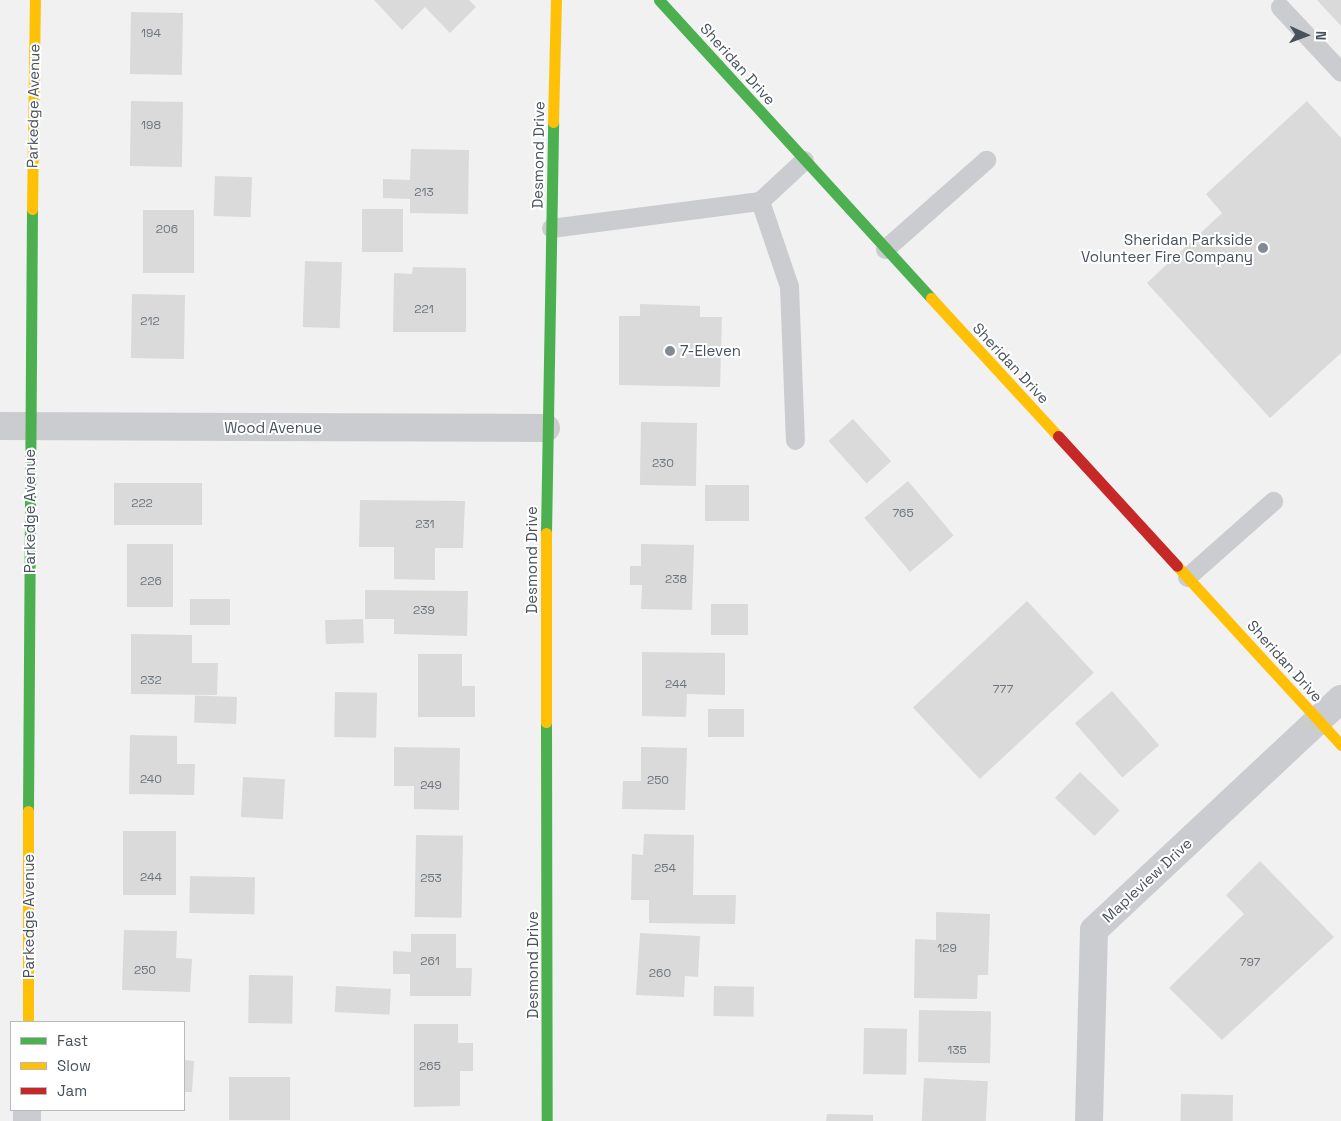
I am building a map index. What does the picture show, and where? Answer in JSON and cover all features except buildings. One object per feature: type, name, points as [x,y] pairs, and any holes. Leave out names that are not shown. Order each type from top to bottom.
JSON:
[{"type":"street","name":"Parkedge Avenue","points":[[28,1021],[28,426],[35,0]]},
{"type":"street","name":"Desmond Drive","points":[[547,1121],[546,428],[556,0]]},
{"type":"street","name":"Sheridan Drive","points":[[659,0],[1341,745]]},
{"type":"street","name":"Wood Avenue","points":[[0,426],[546,428]]},
{"type":"street","name":"Mapleview Drive","points":[[1089,1121],[1094,930],[1341,699]]},
{"type":"lane","points":[[1280,7],[1341,72]]},
{"type":"lane","points":[[551,228],[760,201],[804,160]]},
{"type":"lane","points":[[885,249],[986,160]]},
{"type":"lane","points":[[760,201],[789,286],[795,440]]},
{"type":"lane","points":[[1186,576],[1273,501]]},
{"type":"traffic: fast","points":[[659,0],[931,298]]},
{"type":"traffic: fast","points":[[546,533],[553,122]]},
{"type":"traffic: fast","points":[[28,811],[32,209]]},
{"type":"traffic: fast","points":[[546,722],[547,1121]]},
{"type":"traffic: slow","points":[[32,209],[35,0]]},
{"type":"traffic: slow","points":[[553,122],[556,0]]},
{"type":"traffic: slow","points":[[931,298],[1058,436]]},
{"type":"traffic: slow","points":[[546,533],[546,722]]},
{"type":"traffic: slow","points":[[1177,566],[1341,745]]},
{"type":"traffic: slow","points":[[28,811],[28,1021]]},
{"type":"traffic: jam","points":[[1058,436],[1177,566]]},
{"type":"place","name":"Sheridan Parkside Volunteer Fire Company","points":[[1263,248]]},
{"type":"place","name":"7-Eleven","points":[[670,351]]}]
